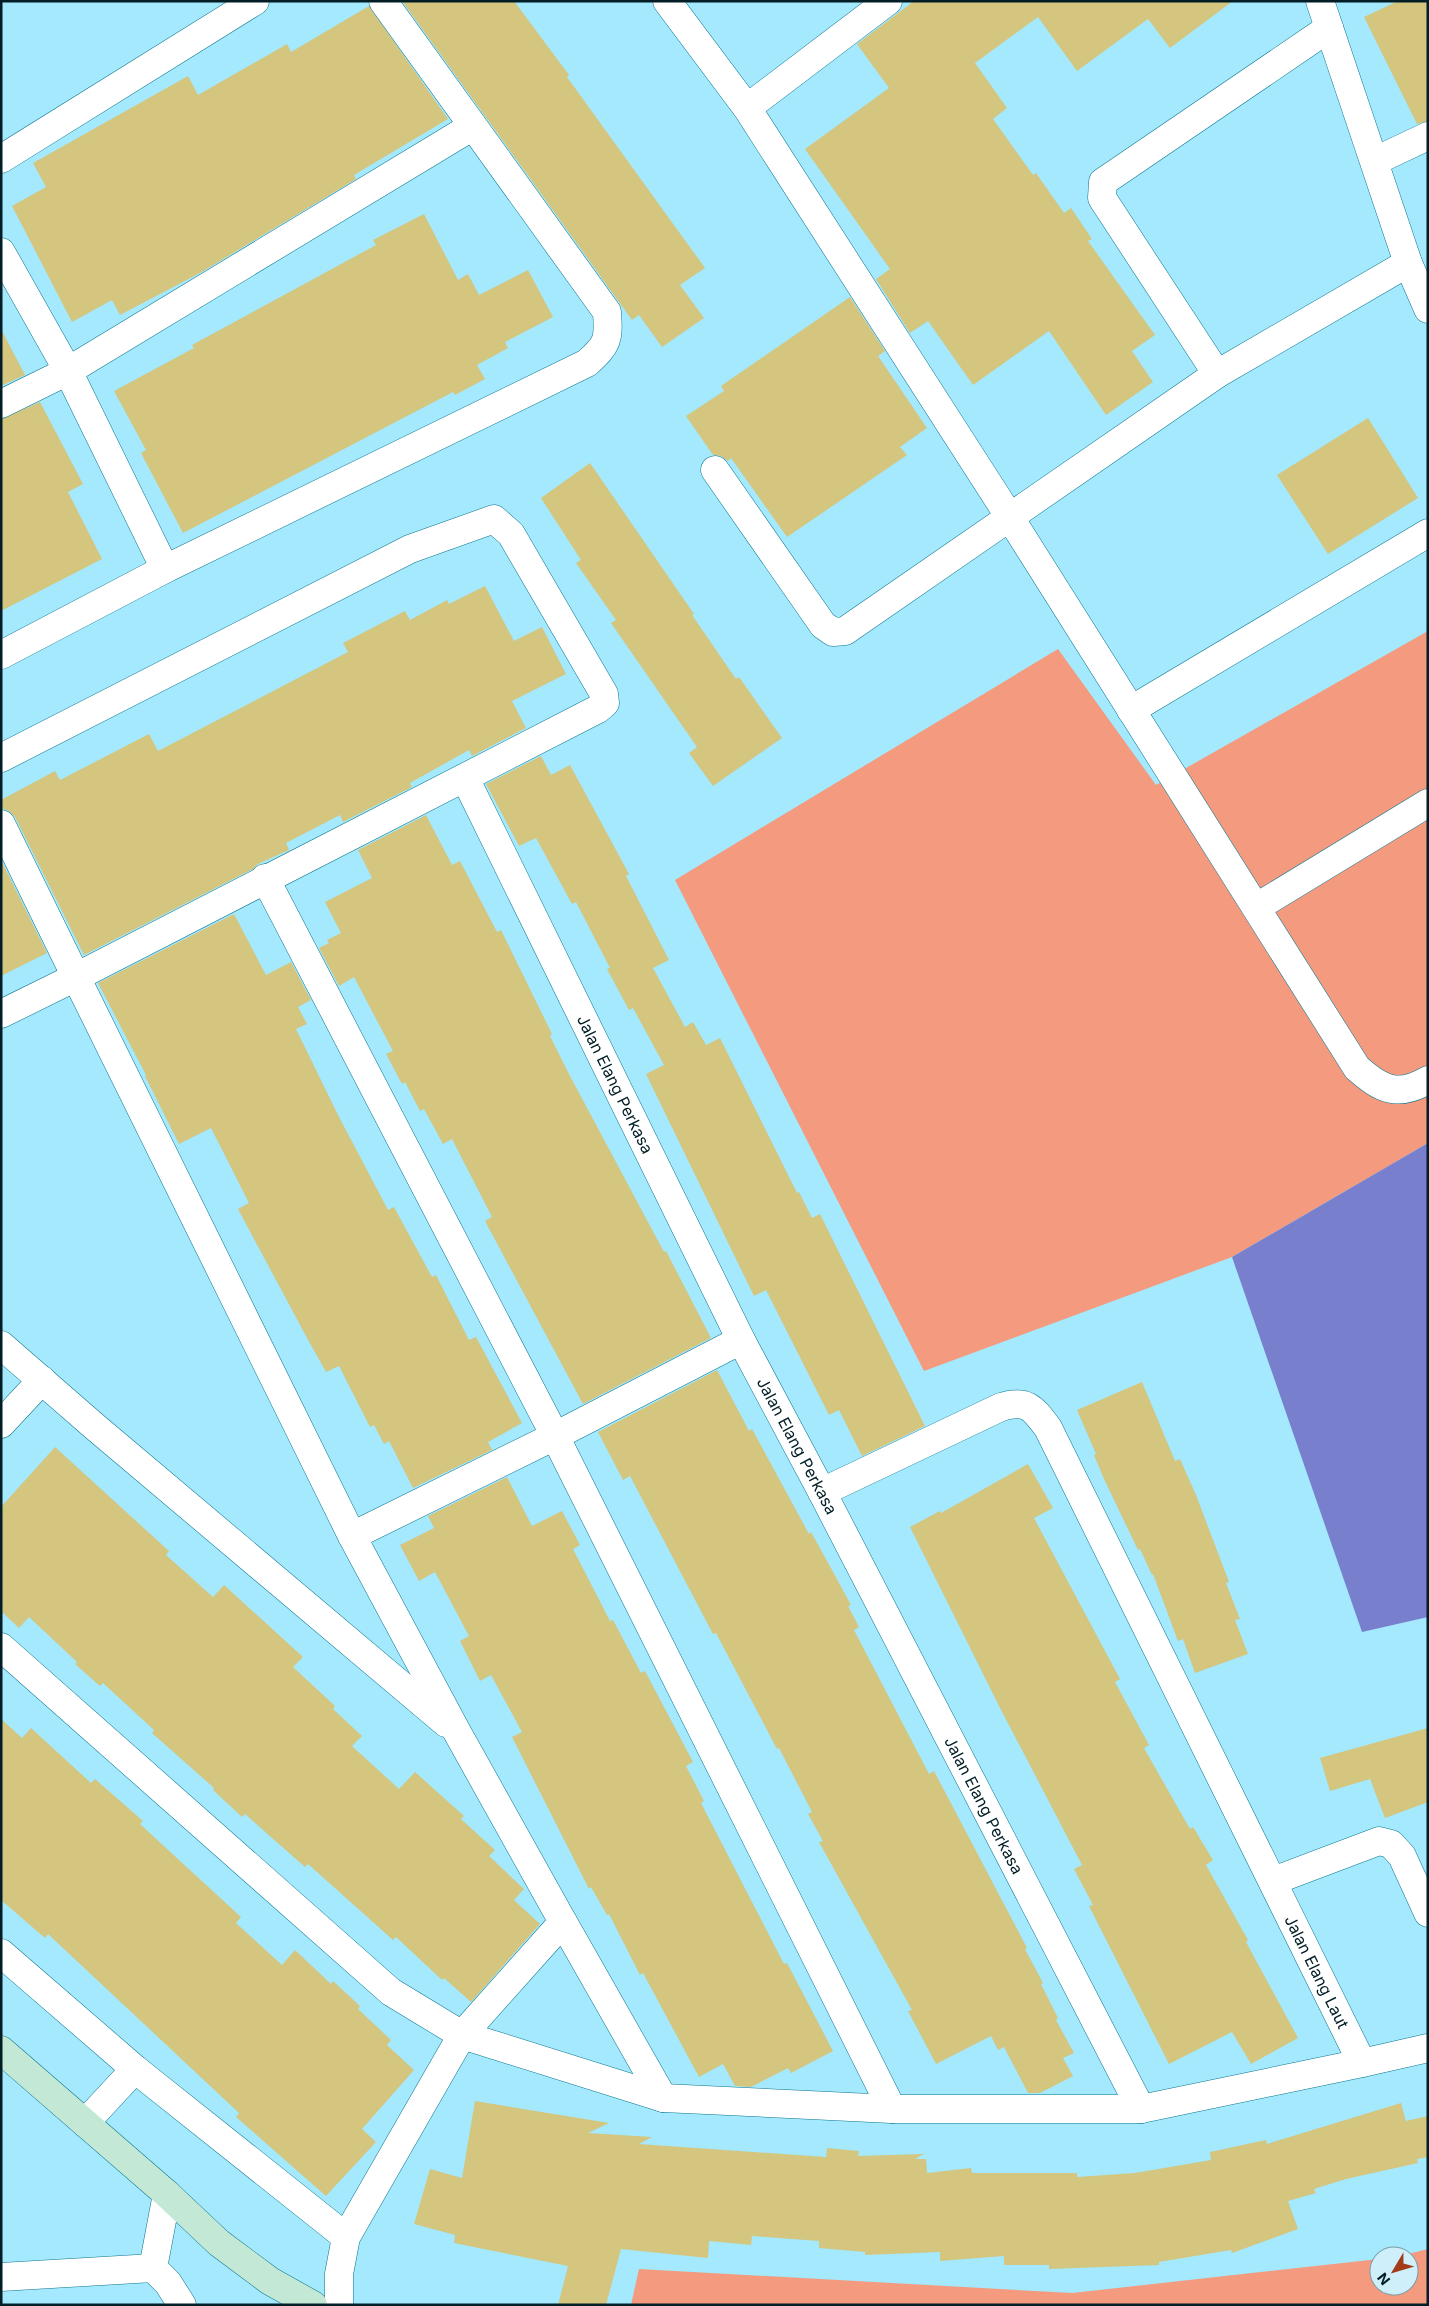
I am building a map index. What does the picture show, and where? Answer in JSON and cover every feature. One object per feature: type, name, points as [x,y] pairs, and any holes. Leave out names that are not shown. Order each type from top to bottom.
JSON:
[{"type":"street","points":[[1,159],[254,1]]},
{"type":"street","points":[[1,655],[165,570],[587,363],[603,349],[608,335],[607,312],[383,1]]},
{"type":"street","points":[[667,1],[747,108],[1258,907],[1357,1068],[1377,1085],[1397,1090],[1417,1086],[1428,1080]]},
{"type":"street","points":[[747,108],[888,1]]},
{"type":"street","points":[[1320,1],[1408,263],[1428,309]]},
{"type":"street","points":[[1217,374],[1102,198],[1103,182],[1329,28]]},
{"type":"street","points":[[1,404],[68,371],[473,126]]},
{"type":"street","points":[[1375,161],[1428,136]]},
{"type":"street","points":[[1,252],[68,371],[165,570]]},
{"type":"street","points":[[714,470],[823,625],[833,632],[845,632],[1009,516],[1217,374],[1408,263]]},
{"type":"street","points":[[1,758],[410,549],[494,519],[511,534],[604,694],[605,702],[598,709],[465,778],[265,878],[1,1014]]},
{"type":"street","points":[[1131,710],[1428,533]]},
{"type":"street","name":"Jalan Elang Perkasa","points":[[465,778],[741,1340],[822,1492],[1141,2109]]},
{"type":"street","points":[[1258,907],[1428,803]]},
{"type":"street","points":[[1,824],[352,1536],[457,1732],[663,2098]]},
{"type":"street","points":[[265,878],[556,1436],[892,2109]]},
{"type":"street","points":[[352,1536],[556,1436],[741,1340]]},
{"type":"street","points":[[1,1345],[457,1732]]},
{"type":"street","points":[[1,1424],[42,1380]]},
{"type":"street","name":"Jalan Elang Laut","points":[[822,1492],[1001,1407],[1015,1403],[1033,1408],[1048,1428],[1362,2063]]},
{"type":"street","points":[[1,1647],[391,1992],[462,2035],[663,2098],[892,2109],[1141,2109],[1428,2048]]},
{"type":"street","points":[[1273,1880],[1379,1841],[1391,1844],[1402,1856],[1428,1913]]},
{"type":"street","points":[[338,2305],[339,2274],[346,2237],[462,2035],[563,1922]]},
{"type":"street","points":[[1,1953],[135,2069],[346,2237]]},
{"type":"street","points":[[1,2050],[167,2194],[219,2243],[270,2280],[313,2305]]},
{"type":"street","points":[[85,2123],[135,2069]]},
{"type":"street","points":[[153,2268],[167,2194]]},
{"type":"street","points":[[1,2277],[153,2268],[185,2302]]},
{"type":"shaded area","points":[[1428,631],[1428,1143],[1232,1257],[924,1371],[675,880],[1058,649],[1156,785]]},
{"type":"shaded area","points":[[1428,2249],[1428,2305],[631,2305],[639,2269],[1072,2293],[1369,2260],[1369,2296],[1419,2296],[1419,2251]]},
{"type":"water","points":[[1428,1143],[1428,1617],[1362,1632],[1232,1257]]},
{"type":"building","points":[[402,1],[514,1],[569,75],[567,77],[705,268],[680,285],[704,318],[662,347],[639,315],[632,320]]},
{"type":"building","points":[[914,1],[1233,1],[1170,48],[1148,19],[1077,71],[1038,17],[975,63],[1007,108],[993,119],[1033,175],[1036,173],[1064,213],[1071,208],[1092,239],[1088,241],[1155,335],[1132,351],[1153,382],[1106,415],[1049,331],[973,385],[928,321],[910,333],[876,279],[890,269],[805,149],[889,88],[857,44]]},
{"type":"building","points":[[1398,1],[1428,1],[1428,121],[1417,124],[1364,17]]},
{"type":"building","points":[[369,6],[448,119],[354,175],[356,179],[200,273],[120,315],[112,300],[72,322],[12,206],[46,187],[33,163],[188,76],[198,95],[287,44],[291,52]]},
{"type":"building","points":[[424,214],[458,280],[468,274],[479,295],[528,270],[553,317],[505,342],[508,348],[477,365],[485,379],[455,395],[453,392],[183,533],[141,453],[146,450],[114,391],[194,348],[192,345],[376,245],[373,240]]},
{"type":"building","points":[[850,297],[885,351],[878,356],[927,428],[900,447],[907,455],[787,537],[731,458],[728,461],[721,456],[713,455],[686,416],[724,391],[721,386]]},
{"type":"building","points":[[1,329],[25,375],[1,386]]},
{"type":"building","points":[[40,402],[83,484],[68,492],[102,559],[1,611],[1,419]]},
{"type":"building","points":[[1368,418],[1418,498],[1328,554],[1277,475]]},
{"type":"building","points":[[590,463],[694,614],[692,615],[736,679],[739,677],[782,738],[713,786],[689,753],[697,747],[611,623],[616,620],[576,563],[581,560],[541,498]]},
{"type":"building","points":[[485,586],[514,641],[542,627],[566,674],[512,701],[526,728],[472,756],[469,750],[410,783],[412,787],[343,822],[340,815],[286,843],[289,850],[258,864],[253,869],[84,955],[15,817],[9,811],[1,808],[1,800],[55,771],[60,780],[149,734],[158,751],[348,652],[343,643],[405,611],[410,620],[447,600],[449,604]]},
{"type":"building","points":[[541,756],[551,775],[570,765],[629,874],[626,876],[669,960],[653,968],[685,1027],[693,1022],[706,1045],[720,1038],[797,1193],[799,1192],[812,1218],[820,1214],[925,1426],[862,1456],[839,1410],[829,1415],[766,1290],[754,1296],[646,1074],[664,1065],[633,1008],[629,1010],[607,969],[610,968],[576,902],[572,904],[536,838],[519,846],[486,784]]},
{"type":"building","points":[[426,815],[452,865],[460,861],[497,932],[501,930],[552,1034],[550,1036],[570,1076],[664,1252],[666,1251],[711,1338],[583,1404],[485,1221],[492,1217],[452,1139],[443,1144],[424,1109],[420,1111],[405,1082],[402,1084],[386,1054],[393,1051],[354,977],[339,986],[319,948],[329,943],[327,940],[341,933],[325,902],[372,878],[358,850]]},
{"type":"building","points":[[1,860],[47,953],[1,976]]},
{"type":"building","points":[[234,914],[266,975],[291,962],[311,1000],[298,1007],[307,1024],[296,1029],[338,1115],[388,1210],[394,1207],[432,1277],[436,1275],[469,1340],[476,1337],[522,1423],[488,1442],[492,1450],[413,1488],[389,1441],[384,1444],[374,1425],[370,1427],[339,1366],[326,1372],[238,1209],[249,1203],[211,1128],[179,1144],[146,1075],[98,983]]},
{"type":"building","points":[[717,1370],[749,1431],[752,1429],[809,1534],[811,1532],[851,1605],[848,1606],[859,1627],[854,1630],[929,1774],[934,1771],[1027,1948],[1025,1949],[1043,1983],[1041,1984],[1058,2018],[1056,2020],[1074,2053],[1063,2058],[1073,2076],[1040,2093],[1028,2093],[1004,2047],[998,2050],[991,2036],[936,2064],[908,2011],[912,2010],[819,1842],[823,1841],[808,1814],[812,1812],[779,1748],[777,1749],[716,1633],[713,1634],[630,1476],[623,1480],[598,1432]]},
{"type":"building","points":[[1142,1382],[1175,1461],[1180,1459],[1196,1495],[1229,1582],[1226,1583],[1240,1619],[1235,1620],[1248,1654],[1195,1673],[1183,1639],[1178,1641],[1153,1574],[1140,1549],[1138,1550],[1104,1479],[1094,1455],[1096,1454],[1077,1410]]},
{"type":"building","points":[[55,1447],[169,1551],[166,1555],[213,1597],[224,1585],[303,1657],[293,1667],[335,1706],[333,1709],[362,1736],[352,1746],[399,1789],[415,1772],[464,1816],[461,1819],[495,1850],[489,1856],[524,1889],[514,1900],[540,1924],[471,2002],[444,1978],[442,1980],[396,1937],[393,1940],[308,1864],[305,1867],[245,1814],[242,1817],[213,1790],[214,1788],[152,1733],[154,1730],[103,1683],[100,1686],[75,1664],[77,1662],[29,1617],[19,1628],[1,1611],[1,1507]]},
{"type":"building","points":[[1028,1464],[1053,1508],[1034,1518],[1120,1679],[1115,1682],[1149,1745],[1144,1748],[1190,1829],[1193,1827],[1213,1860],[1206,1865],[1248,1940],[1246,1942],[1298,2038],[1251,2064],[1232,2032],[1169,2064],[1089,1906],[1093,1905],[1074,1869],[1082,1865],[999,1706],[910,1527],[940,1511],[941,1513]]},
{"type":"building","points":[[507,1477],[532,1526],[562,1511],[580,1545],[573,1549],[610,1621],[613,1620],[641,1673],[645,1671],[693,1762],[686,1766],[704,1801],[701,1803],[784,1964],[787,1963],[833,2051],[791,2073],[788,2068],[751,2087],[735,2086],[723,2064],[699,2077],[643,1973],[640,1975],[609,1914],[607,1915],[591,1887],[589,1889],[512,1737],[522,1732],[491,1675],[480,1681],[460,1641],[469,1636],[435,1572],[419,1581],[400,1545],[434,1528],[428,1516]]},
{"type":"building","points":[[1,1719],[22,1738],[31,1728],[91,1783],[95,1779],[143,1821],[140,1824],[241,1917],[236,1923],[282,1965],[295,1950],[331,1984],[333,1981],[360,2006],[358,2009],[391,2040],[387,2045],[414,2070],[362,2129],[376,2142],[326,2196],[236,2117],[239,2113],[48,1934],[45,1938],[1,1900]]},
{"type":"building","points":[[1428,1728],[1428,1802],[1385,1818],[1370,1779],[1330,1791],[1320,1758]]},
{"type":"building","points":[[475,2101],[609,2123],[588,2133],[652,2137],[639,2144],[826,2157],[827,2148],[859,2151],[858,2156],[924,2154],[915,2159],[926,2159],[927,2173],[971,2168],[972,2173],[1077,2173],[1077,2177],[1135,2173],[1211,2160],[1210,2152],[1266,2140],[1267,2144],[1401,2103],[1406,2121],[1428,2116],[1428,2157],[1417,2159],[1418,2163],[1346,2179],[1314,2189],[1316,2193],[1288,2201],[1298,2229],[1232,2253],[1231,2250],[1159,2262],[1159,2265],[1049,2269],[1049,2265],[1004,2265],[1004,2256],[940,2261],[940,2252],[865,2255],[865,2252],[819,2248],[819,2241],[752,2236],[751,2245],[709,2241],[708,2258],[621,2249],[606,2305],[558,2305],[568,2266],[454,2243],[455,2235],[414,2224],[430,2169],[462,2178]]}]
